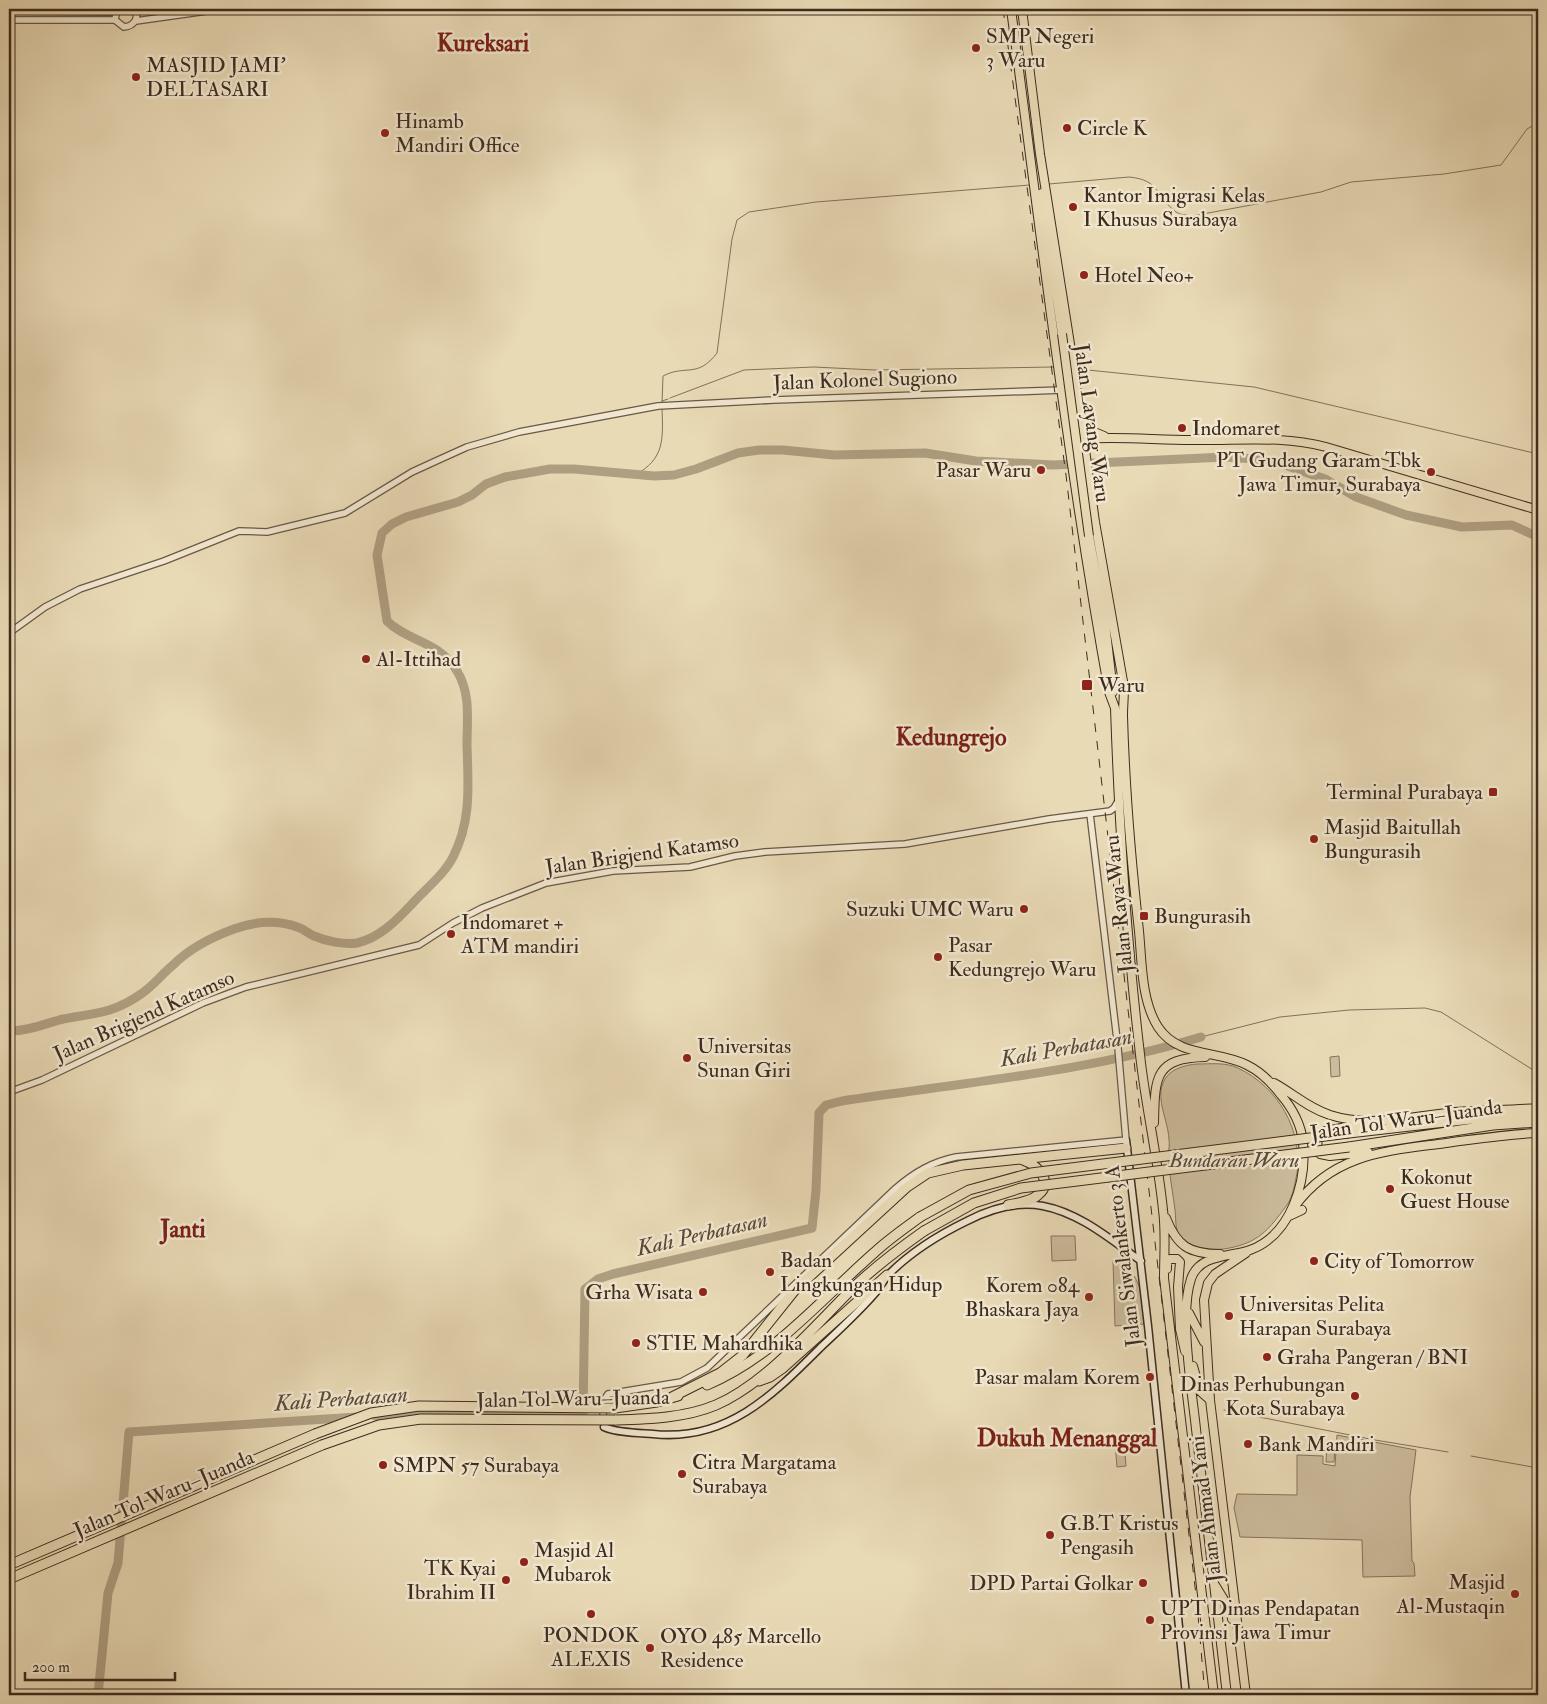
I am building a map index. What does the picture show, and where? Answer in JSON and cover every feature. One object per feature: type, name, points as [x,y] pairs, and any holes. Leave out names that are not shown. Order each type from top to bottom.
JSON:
[{"type":"highway","points":[[1011,9],[1030,154],[1039,182]]},
{"type":"highway","name":"Jalan Layang Waru","points":[[1022,9],[1040,154],[1039,182],[1062,334],[1089,536],[1123,712]]},
{"type":"highway","name":"Jalan Raya Waru","points":[[1039,182],[1059,363],[1086,567],[1109,692],[1115,708],[1119,822],[1138,1039],[1164,1212]]},
{"type":"highway","name":"Jalan Raya Waru","points":[[1039,182],[1073,363],[1088,468],[1124,687],[1123,712],[1129,838],[1147,998],[1153,1017],[1162,1031],[1179,1046],[1247,1065],[1268,1080],[1297,1119],[1302,1136],[1302,1167],[1290,1213],[1269,1238],[1249,1250],[1236,1253]]},
{"type":"highway","points":[[1081,418],[1092,431],[1109,437]]},
{"type":"highway","points":[[1070,453],[1076,446],[1086,453],[1093,444],[1109,437]]},
{"type":"highway","points":[[1069,440],[1109,437],[1193,440],[1278,439],[1298,441],[1326,447],[1538,510]]},
{"type":"highway","name":"Jalan Layang Waru","points":[[1105,623],[1115,708]]},
{"type":"highway","points":[[1153,1135],[1155,1091],[1164,1069],[1169,1063],[1184,1058],[1222,1058]]},
{"type":"highway","points":[[1268,1080],[1317,1110],[1343,1118],[1386,1121]]},
{"type":"highway","points":[[1538,1108],[1456,1112],[1386,1121],[1325,1132],[1316,1139],[1317,1150],[1324,1155],[1380,1152],[1501,1135],[1538,1133]]},
{"type":"highway","name":"Jalan Tol Waru–Juanda","points":[[13,1563],[315,1434],[371,1413],[420,1406],[615,1408],[672,1398],[718,1380],[760,1356],[785,1336],[875,1251],[920,1217],[969,1190],[1031,1173],[1461,1120],[1538,1115]]},
{"type":"highway","name":"Jalan Tol Waru–Juanda","points":[[9,1579],[322,1445],[379,1425],[421,1419],[615,1420],[654,1418],[695,1412],[724,1401],[756,1382],[857,1285],[924,1231],[974,1203],[1021,1188],[1349,1147],[1468,1129],[1538,1122]]},
{"type":"highway","points":[[1468,1129],[1538,1128]]},
{"type":"highway","points":[[672,1398],[720,1373],[743,1355],[795,1290],[914,1181],[941,1168],[1126,1144]]},
{"type":"highway","points":[[1290,1213],[1306,1193],[1323,1177],[1350,1161],[1380,1152]]},
{"type":"highway","points":[[1008,1205],[1036,1197],[1044,1186],[1044,1178],[1038,1167],[1016,1159]]},
{"type":"highway","points":[[1290,1213],[1302,1210]]},
{"type":"highway","points":[[1164,1212],[1176,1240],[1187,1248],[1208,1254],[1236,1253]]},
{"type":"highway","points":[[1164,1212],[1164,1278],[1214,1695]]},
{"type":"highway","name":"Jalan Ahmad Yani","points":[[1246,1695],[1210,1400],[1205,1344],[1204,1300],[1208,1283],[1215,1274],[1249,1250]]},
{"type":"highway","points":[[1227,1695],[1189,1360],[1188,1311],[1190,1284],[1196,1270],[1216,1257],[1236,1253]]},
{"type":"highway","points":[[1168,1304],[1167,1262],[1174,1258],[1178,1260],[1181,1266],[1178,1287],[1180,1329],[1189,1360]]},
{"type":"highway","points":[[756,1382],[770,1377],[783,1368],[887,1275]]},
{"type":"highway","points":[[1188,1311],[1205,1344]]},
{"type":"highway","points":[[1188,1346],[1200,1391],[1210,1400]]},
{"type":"highway","points":[[1213,1581],[1231,1611],[1238,1664],[1243,1670]]},
{"type":"main road","name":"Jalan Siwalankerto 3 A","points":[[1126,1144],[1141,1261],[1186,1695]]},
{"type":"main road","points":[[604,1427],[648,1434],[680,1436],[697,1433],[741,1416],[773,1393],[798,1370],[877,1291],[887,1275],[914,1252],[942,1233],[982,1213],[1008,1205],[1042,1206],[1064,1212],[1080,1220],[1141,1261]]},
{"type":"street","points":[[134,9],[137,15],[136,21]]},
{"type":"street","points":[[9,20],[115,20],[124,27],[130,26],[136,21],[221,9]]},
{"type":"street","points":[[9,11],[116,10],[115,20]]},
{"type":"street","name":"Jalan Kolonel Sugiono","points":[[9,633],[45,607],[72,592],[164,561],[228,535],[242,531],[272,531],[345,513],[412,472],[467,448],[519,432],[668,405],[1063,390]]},
{"type":"street","points":[[1118,800],[1116,806],[1110,811],[1119,822]]},
{"type":"street","name":"Jalan Brigjend Katamso","points":[[9,1092],[42,1080],[203,1003],[246,987],[419,945],[482,908],[546,883],[613,871],[690,866],[735,856],[765,852],[905,844],[1110,811]]},
{"type":"street","name":"Jalan Siwalankerto 3 A","points":[[1090,814],[1118,1048],[1126,1144]]},
{"type":"street","points":[[604,1427],[602,1403],[608,1394],[667,1386],[699,1374],[896,1188],[924,1168],[956,1157],[1126,1144]]},
{"type":"green space","points":[[1339,1056],[1340,1076],[1331,1077],[1330,1057]]},
{"type":"green space","name":"Bundaran Waru","points":[[1218,1064],[1238,1068],[1265,1086],[1285,1112],[1292,1126],[1296,1141],[1297,1173],[1287,1205],[1272,1224],[1258,1237],[1245,1244],[1224,1249],[1201,1249],[1191,1246],[1183,1241],[1176,1227],[1170,1171],[1169,1139],[1161,1090],[1165,1078],[1173,1071],[1187,1065]]},
{"type":"green space","points":[[1051,1236],[1075,1236],[1076,1260],[1052,1261]]},
{"type":"green space","points":[[1113,1260],[1131,1272],[1136,1279],[1141,1294],[1144,1324],[1115,1326]]},
{"type":"green space","points":[[1337,1435],[1416,1450],[1410,1497],[1412,1561],[1414,1563],[1415,1576],[1363,1577],[1362,1540],[1240,1537],[1234,1508],[1237,1494],[1297,1495],[1297,1455],[1323,1456],[1323,1464],[1335,1466]]},
{"type":"green space","points":[[1124,1442],[1126,1466],[1117,1467],[1115,1443]]},
{"type":"green space","points":[[1327,1443],[1335,1444],[1334,1462],[1326,1462]]},
{"type":"waterway","points":[[1049,184],[1129,177],[1139,179],[1147,181],[1152,185],[1176,212],[1192,216],[1321,192],[1351,182],[1444,174],[1501,165],[1527,129],[1538,123]]},
{"type":"waterway","points":[[662,404],[663,376],[678,371],[697,369],[710,361],[717,353],[732,239],[737,220],[749,212],[816,202],[1030,185]]},
{"type":"waterway","points":[[670,398],[744,370],[814,367],[875,370],[1054,367]]},
{"type":"waterway","points":[[1078,369],[1254,387],[1538,454]]},
{"type":"waterway","points":[[662,401],[668,399]]},
{"type":"waterway","points":[[635,475],[645,469],[657,455],[662,439],[662,408]]},
{"type":"waterway","points":[[9,1031],[28,1029],[59,1020],[111,1010],[120,1006],[145,991],[194,948],[242,926],[276,923],[292,925],[314,936],[335,942],[357,943],[365,941],[393,923],[439,876],[453,857],[466,816],[468,802],[468,716],[466,698],[457,671],[441,653],[395,628],[387,621],[377,555],[382,533],[392,524],[406,517],[458,502],[472,495],[486,484],[505,477],[550,469],[574,469],[654,476],[674,475],[738,453],[759,450],[783,450],[834,455],[925,453],[976,461],[1053,465],[1225,457],[1255,459],[1282,464],[1325,479],[1356,497],[1406,515],[1462,527],[1512,525],[1538,537]]},
{"type":"waterway","name":"Kali Perbatasan","points":[[1201,1037],[1280,1017],[1349,1010],[1425,1008],[1441,1012],[1538,1073]]},
{"type":"waterway","name":"Kali Perbatasan","points":[[375,1416],[482,1411],[583,1415],[585,1289],[598,1279],[613,1274],[812,1228],[816,1190],[819,1113],[826,1105],[842,1101],[1068,1068],[1157,1049],[1201,1037]]},
{"type":"waterway","points":[[1224,1410],[1375,1440],[1448,1452]]},
{"type":"waterway","points":[[1198,1412],[1213,1545]]},
{"type":"waterway","name":"Kali Perbatasan","points":[[98,1695],[108,1593],[118,1563],[129,1432],[357,1417]]},
{"type":"waterway","points":[[1471,1456],[1538,1468]]},
{"type":"railway","points":[[1003,9],[1066,475],[1197,1604],[1205,1695]]},
{"type":"place","name":"SMP Negeri 3 Waru","points":[[976,48]]},
{"type":"place","name":"MASJID JAMI' DELTASARI","points":[[136,77]]},
{"type":"place","name":"Circle K","points":[[1067,128]]},
{"type":"place","name":"Hinamb Mandiri Office","points":[[385,133]]},
{"type":"place","name":"Kantor Imigrasi Kelas I Khusus Surabaya","points":[[1073,207]]},
{"type":"place","name":"Hotel Neo+","points":[[1084,275]]},
{"type":"place","name":"Indomaret","points":[[1182,428]]},
{"type":"place","name":"Pasar Waru","points":[[1041,470]]},
{"type":"place","name":"PT Gudang Garam Tbk Jawa Timur, Surabaya","points":[[1431,472]]},
{"type":"place","name":"Al-Ittihad","points":[[366,659]]},
{"type":"place","name":"Waru","points":[[1087,685]]},
{"type":"place","name":"Terminal Purabaya","points":[[1493,792]]},
{"type":"place","name":"Masjid Baitullah Bungurasih","points":[[1314,839]]},
{"type":"place","name":"Suzuki UMC Waru","points":[[1024,909]]},
{"type":"place","name":"Bungurasih","points":[[1144,916]]},
{"type":"place","name":"Indomaret + ATM mandiri","points":[[451,934]]},
{"type":"place","name":"Pasar Kedungrejo Waru","points":[[938,957]]},
{"type":"place","name":"Universitas Sunan Giri","points":[[687,1058]]},
{"type":"place","name":"Kokonut Guest House","points":[[1390,1189]]},
{"type":"place","name":"City of Tomorrow","points":[[1314,1261]]},
{"type":"place","name":"Badan Lingkungan Hidup","points":[[770,1272]]},
{"type":"place","name":"Grha Wisata","points":[[703,1292]]},
{"type":"place","name":"Korem 084 Bhaskara Jaya","points":[[1089,1297]]},
{"type":"place","name":"Universitas Pelita Harapan Surabaya","points":[[1229,1316]]},
{"type":"place","name":"STIE Mahardhika","points":[[636,1343]]},
{"type":"place","name":"Graha Pangeran / BNI","points":[[1267,1357]]},
{"type":"place","name":"Pasar malam Korem","points":[[1150,1377]]},
{"type":"place","name":"Dinas Perhubungan Kota Surabaya","points":[[1355,1396]]},
{"type":"place","name":"Bank Mandiri","points":[[1248,1444]]},
{"type":"place","name":"SMPN 57 Surabaya","points":[[383,1465]]},
{"type":"place","name":"Citra Margatama Surabaya","points":[[682,1474]]},
{"type":"place","name":"G.B.T Kristus Pengasih","points":[[1050,1535]]},
{"type":"place","name":"Masjid Al Mubarok","points":[[524,1562]]},
{"type":"place","name":"TK Kyai Ibrahim II","points":[[506,1580]]},
{"type":"place","name":"DPD Partai Golkar","points":[[1143,1583]]},
{"type":"place","name":"Masjid Al-Mustaqin","points":[[1515,1594]]},
{"type":"place","name":"PONDOK ALEXIS","points":[[591,1614]]},
{"type":"place","name":"UPT Dinas Pendapatan Provinsi Jawa Timur","points":[[1150,1620]]},
{"type":"place","name":"OYO 485 Marcello Residence","points":[[650,1648]]},
{"type":"district","name":"Kureksari","points":[[483,43]]},
{"type":"district","name":"Kedungrejo","points":[[951,737]]},
{"type":"district","name":"Janti","points":[[183,1229]]},
{"type":"district","name":"Dukuh Menanggal","points":[[1067,1438]]}]
